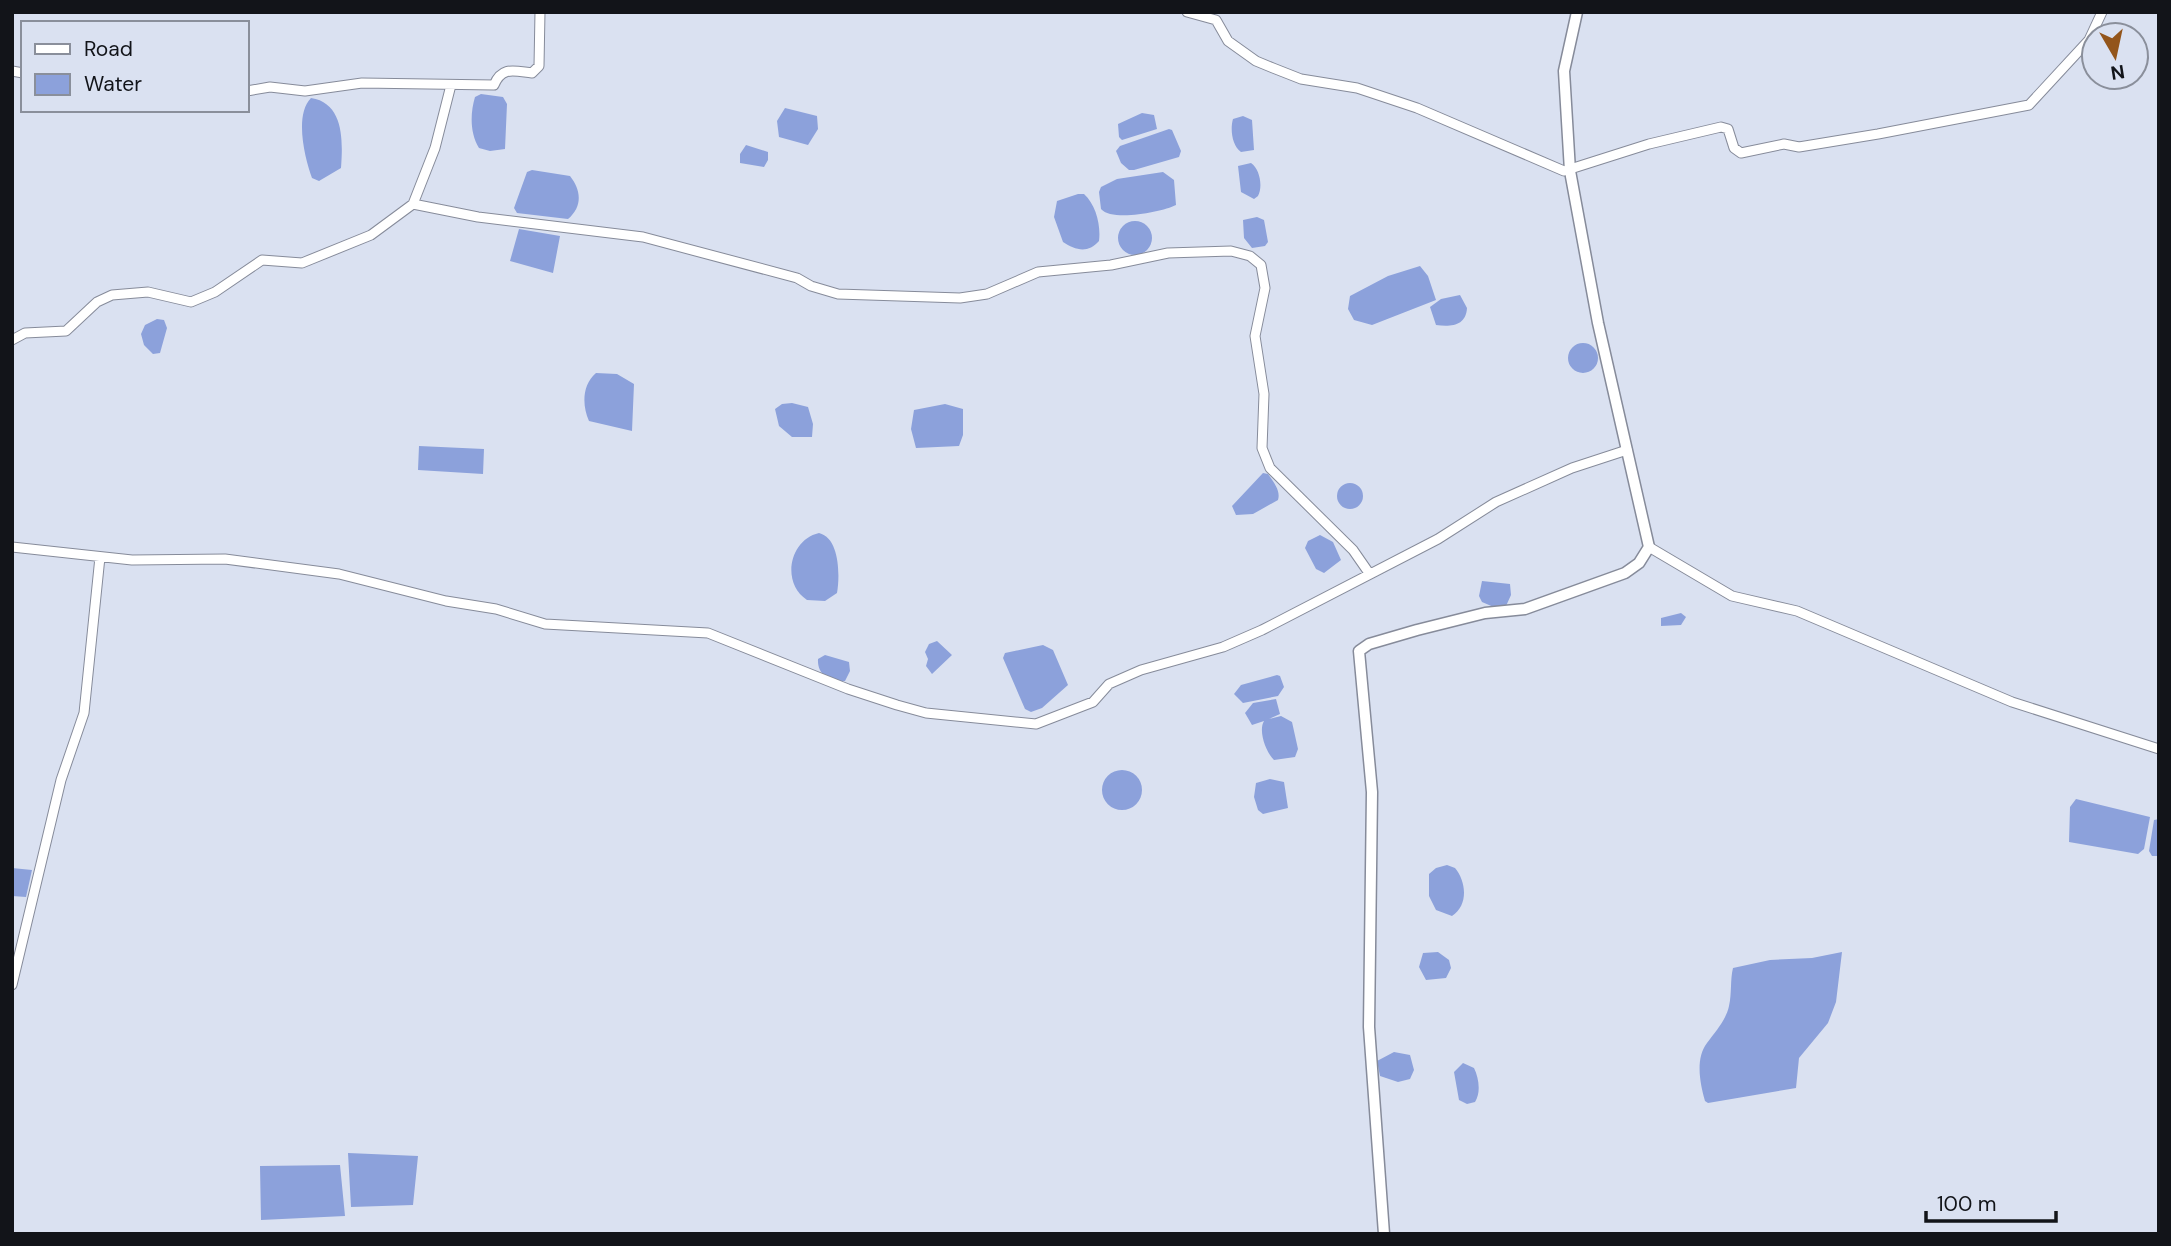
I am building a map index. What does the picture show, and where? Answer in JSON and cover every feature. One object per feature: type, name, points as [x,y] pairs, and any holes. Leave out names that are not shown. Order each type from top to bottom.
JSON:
[{"type":"street","points":[[248,91],[270,87],[305,91],[362,83],[495,85],[498,74],[505,70],[532,73],[539,66],[540,12]]},
{"type":"street","points":[[1187,12],[1216,20],[1228,41],[1256,61],[1301,79],[1342,84],[1417,108],[1555,170],[1570,171],[1649,144],[1721,127],[1728,129],[1734,148],[1741,153],[1784,144],[1799,147],[1878,134],[2029,105],[2089,40],[2102,12]]},
{"type":"street","points":[[1384,1234],[1369,1027],[1372,792],[1359,651],[1369,644],[1417,630],[1485,613],[1525,609],[1625,573],[1639,563],[1648,547],[1598,323],[1570,171],[1564,71],[1577,12]]},
{"type":"street","points":[[12,340],[25,334],[66,331],[80,321],[97,302],[112,295],[148,292],[191,302],[215,292],[262,260],[302,263],[371,234],[413,204],[435,148],[451,85]]},
{"type":"street","points":[[413,204],[492,219],[643,237],[797,278],[811,286],[838,294],[960,298],[987,294],[1038,272],[1111,265],[1168,253],[1231,251],[1250,256],[1261,265],[1265,288],[1255,336],[1264,394],[1262,448],[1270,468],[1278,478],[1353,550],[1369,573]]},
{"type":"street","points":[[12,547],[100,558],[225,559],[339,574],[446,601],[496,608],[545,624],[708,634],[848,689],[897,705],[926,713],[1026,724],[1051,720],[1093,702],[1109,684],[1141,670],[1223,647],[1262,630],[1438,539],[1496,502],[1572,468],[1627,450]]},
{"type":"street","points":[[1648,547],[1732,596],[1797,611],[2012,702],[2159,749]]},
{"type":"street","points":[[12,985],[61,780],[84,712],[100,558]]},
{"type":"water","points":[[481,94],[503,97],[507,104],[505,149],[490,151],[479,148],[476,142],[472,130],[472,110],[475,97]]},
{"type":"water","points":[[311,98],[330,107],[336,115],[341,135],[341,168],[319,181],[312,178],[302,137],[303,115]]},
{"type":"water","points":[[785,108],[817,116],[818,129],[808,145],[779,137],[777,121]]},
{"type":"water","points":[[1142,113],[1154,115],[1157,129],[1122,140],[1119,137],[1118,124]]},
{"type":"water","points":[[1243,116],[1252,120],[1254,150],[1241,152],[1232,137],[1232,128],[1233,119]]},
{"type":"water","points":[[1172,130],[1181,151],[1179,157],[1134,170],[1129,170],[1121,163],[1116,151],[1120,146]]},
{"type":"water","points":[[746,145],[768,152],[764,167],[740,163],[740,154]]},
{"type":"water","points":[[1251,163],[1257,169],[1260,183],[1260,192],[1254,199],[1241,192],[1238,166]]},
{"type":"water","points":[[532,170],[570,176],[579,198],[576,209],[568,219],[517,213],[514,208],[527,172]]},
{"type":"water","points":[[1163,172],[1174,180],[1176,205],[1149,213],[1126,215],[1115,215],[1101,209],[1101,187],[1117,179]]},
{"type":"water","points":[[1084,194],[1095,209],[1099,228],[1099,241],[1086,249],[1077,249],[1063,242],[1054,217],[1057,201]]},
{"type":"water","points":[[1257,217],[1264,220],[1268,242],[1265,246],[1252,248],[1244,238],[1243,220]]},
{"type":"water","points":[[1135,221],[1147,226],[1152,238],[1147,250],[1135,255],[1123,250],[1118,238],[1123,226]]},
{"type":"water","points":[[519,229],[560,236],[553,273],[510,261]]},
{"type":"water","points":[[1420,266],[1428,276],[1436,300],[1372,325],[1354,320],[1348,309],[1350,296],[1388,276]]},
{"type":"water","points":[[1460,295],[1467,308],[1464,319],[1457,324],[1436,325],[1430,307],[1441,299]]},
{"type":"water","points":[[157,319],[164,320],[167,328],[160,353],[153,354],[144,345],[141,334],[145,325]]},
{"type":"water","points":[[1583,343],[1593,348],[1598,358],[1593,368],[1583,373],[1573,368],[1568,358],[1573,348]]},
{"type":"water","points":[[596,373],[617,374],[634,384],[632,431],[589,421],[585,395],[588,383]]},
{"type":"water","points":[[792,403],[808,407],[813,424],[812,437],[792,437],[779,426],[775,409],[782,404]]},
{"type":"water","points":[[945,404],[963,409],[963,435],[959,446],[916,448],[911,429],[914,410]]},
{"type":"water","points":[[419,446],[484,449],[483,474],[418,470]]},
{"type":"water","points":[[1263,473],[1268,474],[1276,486],[1278,500],[1253,514],[1236,515],[1232,506]]},
{"type":"water","points":[[1350,483],[1359,487],[1363,496],[1359,505],[1350,509],[1341,505],[1337,496],[1341,487]]},
{"type":"water","points":[[819,533],[831,542],[838,568],[837,593],[825,601],[807,600],[799,593],[791,573],[795,553],[801,544]]},
{"type":"water","points":[[1320,535],[1333,542],[1341,560],[1324,573],[1316,569],[1305,548],[1308,541]]},
{"type":"water","points":[[1482,581],[1510,584],[1511,595],[1506,606],[1496,608],[1482,602],[1479,596]]},
{"type":"water","points":[[1681,613],[1686,617],[1681,625],[1661,626],[1661,618]]},
{"type":"water","points":[[937,641],[952,655],[932,674],[926,666],[928,659],[925,652],[929,644]]},
{"type":"water","points":[[1043,645],[1053,650],[1068,685],[1042,708],[1031,712],[1025,709],[1003,658],[1005,653]]},
{"type":"water","points":[[825,655],[849,662],[850,671],[845,681],[830,679],[822,673],[818,659]]},
{"type":"water","points":[[1277,675],[1284,687],[1278,696],[1243,703],[1234,694],[1241,685]]},
{"type":"water","points":[[1276,699],[1280,714],[1269,719],[1281,716],[1292,722],[1298,749],[1295,757],[1274,760],[1264,741],[1264,721],[1252,725],[1245,713],[1253,703]]},
{"type":"water","points":[[1122,770],[1136,776],[1142,790],[1136,804],[1122,810],[1108,804],[1102,790],[1108,776]]},
{"type":"water","points":[[1270,779],[1284,782],[1288,808],[1263,814],[1258,810],[1254,797],[1256,783]]},
{"type":"water","points":[[2076,799],[2150,817],[2144,849],[2138,854],[2069,842],[2070,807]]},
{"type":"water","points":[[2159,819],[2159,856],[2152,856],[2149,851],[2154,820]]},
{"type":"water","points":[[1447,865],[1459,873],[1464,893],[1461,906],[1452,916],[1436,910],[1429,896],[1429,874],[1436,868]]},
{"type":"water","points":[[12,868],[32,870],[26,897],[12,896]]},
{"type":"water","points":[[1438,952],[1449,960],[1451,968],[1446,978],[1426,980],[1419,967],[1423,953]]},
{"type":"water","points":[[1842,952],[1836,1002],[1828,1023],[1799,1058],[1796,1088],[1708,1103],[1705,1101],[1700,1079],[1701,1056],[1728,1011],[1733,968],[1770,960],[1812,958]]},
{"type":"water","points":[[1394,1052],[1410,1055],[1414,1070],[1410,1079],[1398,1082],[1380,1076],[1377,1061]]},
{"type":"water","points":[[1463,1063],[1474,1068],[1479,1085],[1475,1102],[1467,1104],[1459,1100],[1454,1072]]},
{"type":"water","points":[[348,1153],[418,1156],[413,1205],[351,1207]]},
{"type":"water","points":[[340,1165],[345,1216],[261,1220],[260,1166]]}]
